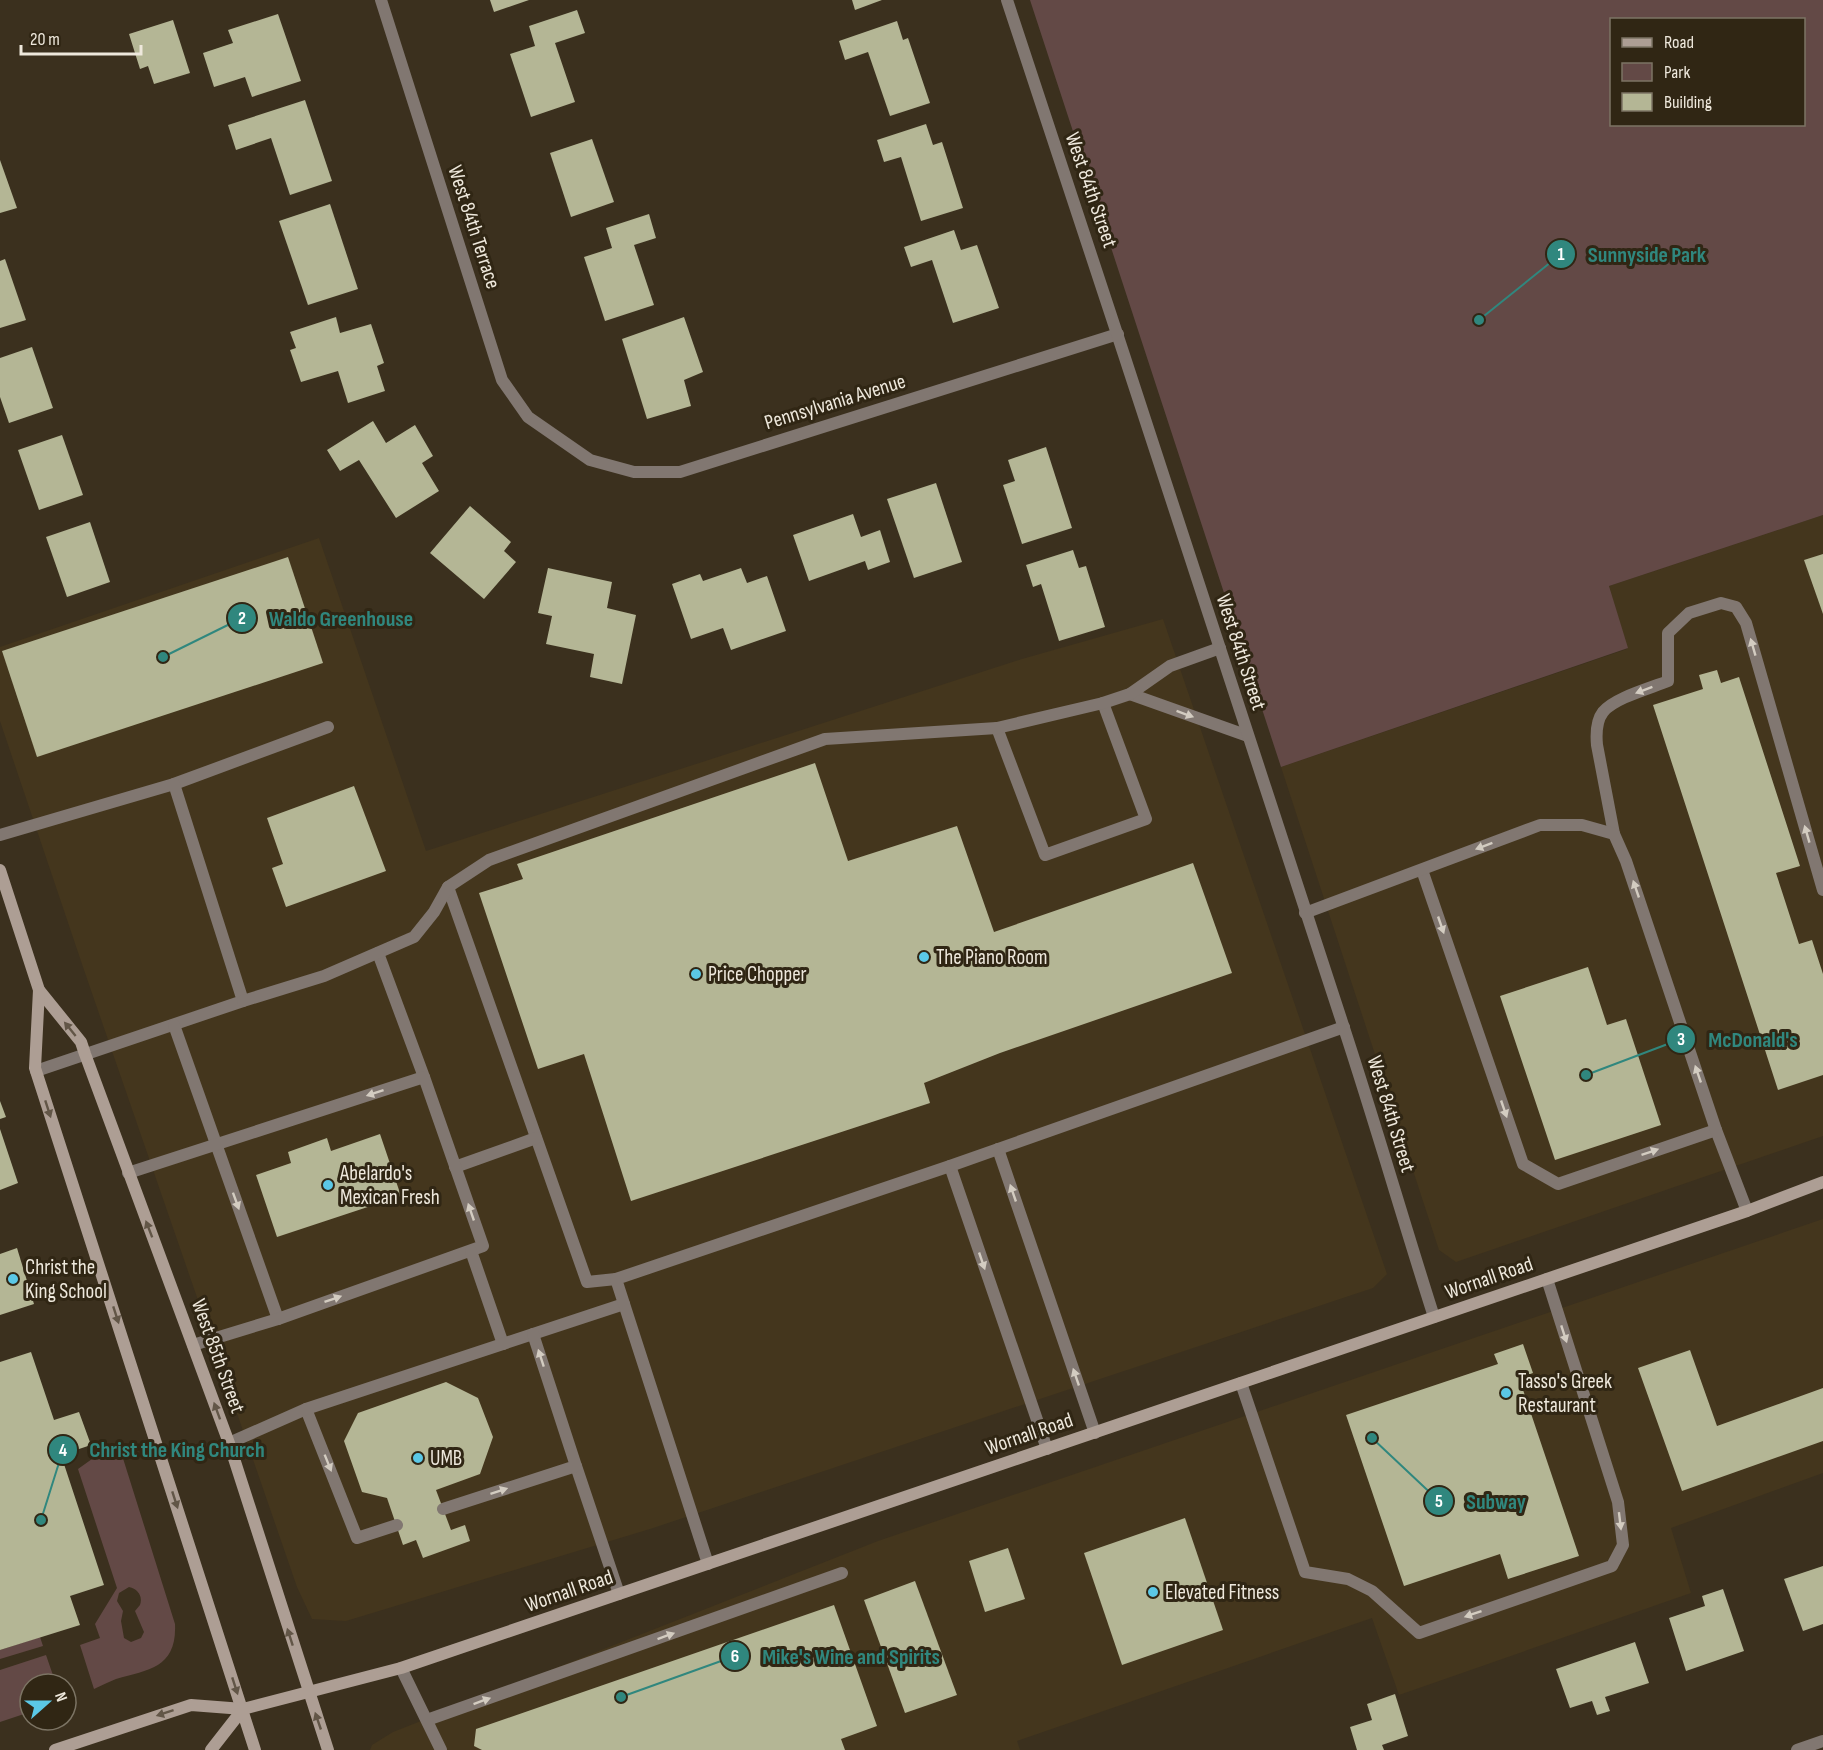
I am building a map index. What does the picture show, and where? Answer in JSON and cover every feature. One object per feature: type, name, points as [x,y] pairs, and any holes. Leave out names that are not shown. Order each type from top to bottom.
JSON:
[{"type":"main road","name":"West 85th Street","points":[[0,870],[39,990],[36,1071],[255,1750]]},
{"type":"main road","name":"West 85th Street","points":[[39,990],[81,1041],[229,1443],[327,1750]]},
{"type":"main road","name":"Wornall Road","points":[[55,1750],[191,1705],[243,1709],[401,1668],[1747,1211],[1823,1182]]},
{"type":"main road","points":[[211,1750],[243,1709]]},
{"type":"street","name":"West 84th Terrace","points":[[381,0],[502,380],[528,417],[565,443]]},
{"type":"street","name":"West 84th Street","points":[[1006,0],[1118,334],[1344,1027],[1434,1317]]},
{"type":"street","name":"Pennsylvania Avenue","points":[[565,443],[590,460],[634,472],[680,472],[1118,334]]},
{"type":"street","points":[[1747,1211],[1716,1130],[1626,861],[1614,834],[1597,745],[1596,730],[1603,712],[1623,698],[1668,681],[1668,633],[1689,613],[1721,603],[1736,607],[1746,623],[1823,890]]},
{"type":"street","points":[[36,1071],[324,976],[414,937],[434,912],[448,887],[489,860],[825,739],[997,728],[1102,704],[1130,694],[1170,666],[1220,648]]},
{"type":"street","points":[[1130,694],[1248,736]]},
{"type":"street","points":[[997,728],[1045,855],[1146,819],[1102,704]]},
{"type":"street","points":[[0,835],[174,784],[328,727]]},
{"type":"street","points":[[174,784],[243,1001]]},
{"type":"street","points":[[1305,913],[1540,825],[1582,825],[1614,834]]},
{"type":"street","points":[[1422,870],[1523,1164],[1558,1184],[1716,1130]]},
{"type":"street","points":[[448,887],[587,1282],[616,1279],[950,1166],[1344,1027]]},
{"type":"street","points":[[194,1345],[278,1319],[483,1246],[378,953]]},
{"type":"street","points":[[174,1025],[278,1319]]},
{"type":"street","points":[[128,1173],[424,1077]]},
{"type":"street","points":[[455,1167],[536,1138]]},
{"type":"street","points":[[998,1149],[1095,1432]]},
{"type":"street","points":[[950,1166],[1047,1449]]},
{"type":"street","points":[[471,1251],[503,1344]]},
{"type":"street","points":[[616,1279],[708,1564]]},
{"type":"street","points":[[1241,1383],[1305,1572],[1348,1579],[1372,1591],[1419,1633],[1612,1566],[1623,1545],[1618,1502],[1547,1279]]},
{"type":"street","points":[[229,1443],[306,1409],[624,1304]]},
{"type":"street","points":[[532,1334],[619,1594]]},
{"type":"street","points":[[306,1409],[357,1538],[397,1526]]},
{"type":"street","points":[[443,1509],[576,1466]]},
{"type":"street","points":[[427,1720],[842,1573]]},
{"type":"street","points":[[401,1668],[441,1750]]},
{"type":"street","points":[[1797,1750],[1823,1742]]},
{"type":"shaded area","points":[[1823,515],[1823,1136],[1456,1262],[1439,1250],[1281,767],[1627,649],[1609,586]]},
{"type":"shaded area","points":[[319,538],[426,851],[1022,659],[1163,619],[1387,1274],[1373,1288],[650,1529],[346,1621],[312,1619],[297,1587],[0,721],[0,647]]},
{"type":"shaded area","points":[[1823,1219],[1823,1473],[1671,1528],[1691,1593],[1399,1695],[1372,1618],[1017,1741],[1020,1750],[370,1750],[372,1745],[393,1732],[878,1541]]},
{"type":"green space","points":[[1030,0],[1823,0],[1823,515],[1609,586],[1628,648],[1281,767]]},
{"type":"green space","points":[[115,1449],[121,1452],[175,1624],[171,1649],[159,1664],[94,1689],[80,1645],[100,1638],[95,1624],[117,1588],[78,1469],[92,1459]],"holes":[[[129,1587],[140,1596],[141,1602],[135,1611],[144,1632],[141,1638],[131,1642],[124,1638],[121,1621],[123,1611],[117,1601],[119,1593]]]},
{"type":"green space","points":[[40,1637],[43,1646],[0,1659],[0,1650]]},
{"type":"green space","points":[[46,1655],[52,1672],[18,1672],[18,1716],[0,1722],[0,1670]]},
{"type":"building","points":[[490,0],[529,0],[494,12]]},
{"type":"building","points":[[852,0],[882,0],[855,10]]},
{"type":"building","points":[[577,10],[585,33],[555,43],[575,102],[531,117],[510,54],[535,46],[529,26]]},
{"type":"building","points":[[278,14],[301,81],[252,97],[245,77],[214,87],[203,53],[233,43],[228,30]]},
{"type":"building","points":[[173,20],[190,73],[154,84],[148,66],[140,69],[129,34]]},
{"type":"building","points":[[897,21],[903,40],[908,38],[930,103],[890,116],[868,52],[845,60],[839,41]]},
{"type":"building","points":[[305,100],[332,181],[290,195],[271,138],[236,150],[228,125]]},
{"type":"building","points":[[926,124],[933,145],[942,142],[963,208],[921,221],[901,157],[884,162],[877,140]]},
{"type":"building","points":[[592,139],[614,202],[571,217],[550,153]]},
{"type":"building","points":[[0,160],[17,208],[0,213]]},
{"type":"building","points":[[330,204],[358,289],[308,305],[279,221]]},
{"type":"building","points":[[649,214],[656,238],[634,245],[654,305],[605,321],[584,257],[612,248],[606,228]]},
{"type":"building","points":[[954,230],[961,250],[977,245],[999,308],[953,323],[932,260],[911,267],[904,247]]},
{"type":"building","points":[[5,259],[26,320],[0,328],[0,261]]},
{"type":"building","points":[[336,317],[340,333],[371,324],[384,363],[377,366],[385,391],[348,403],[338,371],[301,382],[290,350],[296,348],[290,332]]},
{"type":"building","points":[[684,317],[703,372],[684,380],[691,406],[647,419],[622,339]]},
{"type":"building","points":[[32,347],[53,408],[9,423],[0,397],[0,358]]},
{"type":"building","points":[[373,421],[386,443],[415,425],[433,456],[422,463],[439,491],[396,518],[359,460],[340,471],[327,450]]},
{"type":"building","points":[[62,435],[83,495],[39,510],[18,450]]},
{"type":"building","points":[[1046,447],[1072,528],[1022,544],[1003,485],[1015,481],[1008,460]]},
{"type":"building","points":[[936,483],[962,562],[914,578],[887,499]]},
{"type":"building","points":[[470,506],[511,542],[504,551],[516,562],[484,599],[430,553]]},
{"type":"building","points":[[853,514],[861,537],[880,530],[890,562],[868,570],[865,561],[809,581],[793,535]]},
{"type":"building","points":[[90,522],[110,582],[67,597],[46,537]]},
{"type":"building","points":[[1073,550],[1079,568],[1086,566],[1105,627],[1059,641],[1041,584],[1033,587],[1026,565]]},
{"type":"building","points":[[1823,554],[1823,614],[1804,560]]},
{"type":"building","points":[[288,557],[323,663],[37,757],[2,651]]},
{"type":"building","points":[[548,568],[612,582],[607,608],[636,615],[622,684],[590,677],[594,654],[546,644],[552,616],[538,613]]},
{"type":"building","points":[[741,568],[747,583],[767,576],[786,631],[731,650],[723,628],[691,639],[672,584],[700,574],[703,581]]},
{"type":"building","points":[[1717,670],[1721,683],[1739,677],[1800,866],[1776,873],[1799,944],[1812,940],[1823,974],[1823,1075],[1778,1090],[1653,705],[1703,689],[1699,675]]},
{"type":"building","name":"Price Chopper","points":[[815,763],[848,861],[957,826],[994,932],[1193,863],[1232,973],[1000,1053],[924,1083],[930,1103],[631,1201],[584,1054],[538,1069],[479,893],[523,879],[517,864]]},
{"type":"building","points":[[354,786],[386,871],[286,907],[272,868],[283,864],[267,818]]},
{"type":"building","points":[[1588,967],[1607,1025],[1626,1019],[1661,1125],[1555,1160],[1500,996]]},
{"type":"building","points":[[0,1101],[6,1117],[0,1119]]},
{"type":"building","points":[[0,1129],[18,1183],[0,1190]]},
{"type":"building","name":"Abelardo's Mexican Fresh","points":[[380,1134],[401,1196],[277,1237],[256,1175],[291,1163],[288,1152],[327,1138],[331,1151]]},
{"type":"building","name":"Christ the King School","points":[[17,1248],[34,1304],[0,1315],[0,1254]]},
{"type":"building","points":[[1523,1344],[1533,1373],[1519,1378],[1579,1556],[1508,1579],[1500,1554],[1404,1586],[1346,1415],[1498,1364],[1494,1354]]},
{"type":"building","points":[[1690,1350],[1717,1426],[1823,1388],[1823,1441],[1682,1491],[1638,1368]]},
{"type":"building","points":[[31,1352],[54,1420],[79,1412],[91,1445],[61,1455],[104,1585],[70,1596],[80,1625],[0,1650],[0,1362]]},
{"type":"building","name":"UMB","points":[[446,1382],[478,1398],[493,1437],[480,1474],[436,1490],[451,1530],[465,1525],[470,1541],[423,1558],[416,1540],[403,1545],[387,1498],[362,1492],[344,1441],[358,1413]]},
{"type":"building","name":"Elevated Fitness","points":[[1185,1518],[1223,1630],[1122,1665],[1084,1553]]},
{"type":"building","points":[[1008,1548],[1025,1599],[985,1612],[969,1561]]},
{"type":"building","points":[[1823,1566],[1823,1624],[1803,1631],[1784,1579]]},
{"type":"building","points":[[915,1581],[957,1695],[905,1713],[864,1600]]},
{"type":"building","points":[[1723,1589],[1744,1651],[1686,1671],[1669,1618],[1705,1606],[1702,1596]]},
{"type":"building","points":[[834,1605],[877,1726],[841,1739],[845,1750],[482,1750],[474,1746],[476,1729]]},
{"type":"building","points":[[1635,1642],[1649,1683],[1605,1697],[1610,1711],[1597,1715],[1592,1701],[1570,1708],[1556,1669]]},
{"type":"building","points":[[1395,1694],[1408,1736],[1382,1745],[1384,1750],[1357,1750],[1350,1727],[1372,1720],[1367,1704]]},
{"type":"place","name":"Sunnyside Park","points":[[1479,320]]},
{"type":"place","name":"Waldo Greenhouse","points":[[163,657]]},
{"type":"place","name":"The Piano Room","points":[[924,957]]},
{"type":"place","name":"Price Chopper","points":[[696,974]]},
{"type":"place","name":"McDonald's","points":[[1586,1075]]},
{"type":"place","name":"Abelardo's Mexican Fresh","points":[[328,1185]]},
{"type":"place","name":"Christ the King School","points":[[13,1279]]},
{"type":"place","name":"Tasso's Greek Restaurant","points":[[1506,1393]]},
{"type":"place","name":"Subway","points":[[1372,1438]]},
{"type":"place","name":"UMB","points":[[418,1458]]},
{"type":"place","name":"Christ the King Church","points":[[41,1520]]},
{"type":"place","name":"Elevated Fitness","points":[[1153,1592]]},
{"type":"place","name":"Mike's Wine and Spirits","points":[[621,1697]]}]
